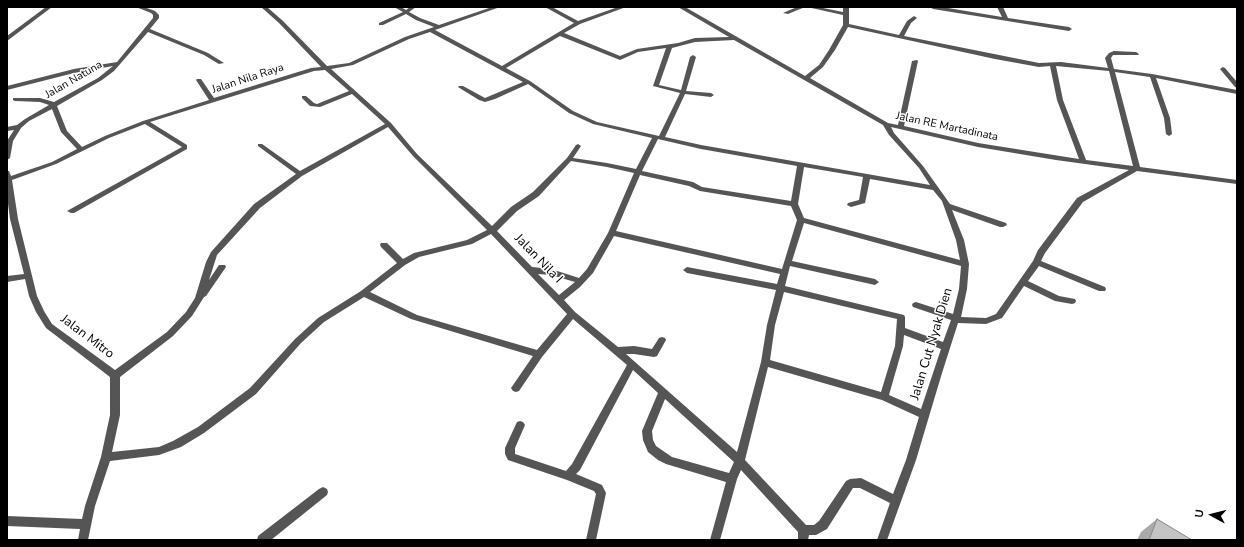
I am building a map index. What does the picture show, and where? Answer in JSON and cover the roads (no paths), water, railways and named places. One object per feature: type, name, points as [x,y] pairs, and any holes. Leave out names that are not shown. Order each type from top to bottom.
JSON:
[{"type":"street","points":[[7,39],[49,7]]},
{"type":"street","name":"Jalan Natuna","points":[[7,158],[10,141],[19,127],[27,120],[53,104],[100,79],[118,64],[148,30],[156,18],[155,11],[139,7]]},
{"type":"street","name":"Jalan Nila I","points":[[264,7],[281,22],[325,67],[389,124],[413,154],[492,231],[572,314],[663,391],[743,465],[763,485],[803,535]]},
{"type":"street","points":[[397,7],[418,19],[439,27]]},
{"type":"street","points":[[381,24],[408,12],[413,7]]},
{"type":"street","name":"Jalan Nila Raya","points":[[7,179],[54,163],[107,137],[145,122],[306,71],[351,64],[386,46],[497,7]]},
{"type":"street","points":[[548,7],[578,23]]},
{"type":"street","points":[[502,68],[578,23],[622,7]]},
{"type":"street","name":"Jalan RE Martadinata","points":[[681,7],[886,124],[978,145],[1237,182]]},
{"type":"street","points":[[786,13],[802,7]]},
{"type":"street","points":[[810,7],[822,8],[845,14]]},
{"type":"street","points":[[806,78],[821,66],[846,25],[846,7]]},
{"type":"street","points":[[933,7],[1070,29]]},
{"type":"street","points":[[1000,7],[1006,19]]},
{"type":"street","points":[[901,36],[911,20],[914,18]]},
{"type":"street","points":[[846,25],[1039,65],[1061,64],[1111,70],[1237,92]]},
{"type":"street","points":[[148,30],[206,54],[221,63]]},
{"type":"street","points":[[431,30],[528,82],[567,109],[595,123],[698,146],[936,188]]},
{"type":"street","points":[[561,34],[619,58],[637,51],[669,48],[701,40],[738,40]]},
{"type":"street","points":[[669,48],[656,86],[683,92],[711,95]]},
{"type":"street","points":[[916,305],[956,319],[977,322],[996,318],[999,316],[1037,262],[1041,252],[1080,200],[1137,168],[1108,58],[1111,54],[1136,54]]},
{"type":"street","points":[[558,300],[581,281],[590,271],[612,233],[638,172],[683,92],[693,57]]},
{"type":"street","points":[[901,127],[915,61]]},
{"type":"street","points":[[7,88],[74,71],[118,64]]},
{"type":"street","points":[[1052,65],[1060,100],[1083,161]]},
{"type":"street","points":[[1223,69],[1237,86]]},
{"type":"street","points":[[1152,76],[1167,118],[1170,134]]},
{"type":"street","points":[[199,80],[213,101]]},
{"type":"street","points":[[461,87],[483,100],[493,98],[528,82]]},
{"type":"street","points":[[304,97],[315,106],[352,92]]},
{"type":"street","points":[[16,99],[40,100],[53,104],[64,132],[82,150]]},
{"type":"street","points":[[71,211],[185,148],[185,146],[145,122]]},
{"type":"street","points":[[199,299],[210,262],[214,254],[257,206],[297,176],[389,124]]},
{"type":"street","name":"Jalan Cut Nyak Dien","points":[[882,540],[895,500],[911,460],[924,415],[956,319],[963,289],[965,264],[960,240],[946,205],[921,167],[891,134],[886,124]]},
{"type":"street","points":[[7,129],[19,127]]},
{"type":"street","points":[[260,144],[297,176]]},
{"type":"street","points":[[106,457],[159,451],[177,444],[201,430],[266,379],[298,341],[321,320],[364,293],[402,263],[417,255],[469,242],[492,231],[514,209],[536,194],[569,160],[578,146]]},
{"type":"street","points":[[569,160],[638,172],[686,183],[700,189],[794,204]]},
{"type":"street","points":[[801,165],[794,204],[804,220],[965,264]]},
{"type":"street","points":[[852,205],[862,201],[868,176]]},
{"type":"street","name":"Jalan Mitro","points":[[7,179],[14,219],[28,276],[40,312],[49,326],[115,375],[115,415],[106,457],[90,506],[83,540]]},
{"type":"street","points":[[946,205],[1003,225]]},
{"type":"street","points":[[715,540],[732,479],[743,465],[771,363],[771,324],[787,290],[788,266],[804,220]]},
{"type":"street","points":[[612,233],[788,266],[801,266],[875,282]]},
{"type":"street","points":[[384,245],[402,263]]},
{"type":"street","points":[[1037,262],[1102,290]]},
{"type":"street","points":[[115,375],[170,334],[189,314],[222,267]]},
{"type":"street","points":[[530,270],[551,272],[581,281]]},
{"type":"street","points":[[686,270],[787,290],[901,317],[899,346],[884,397]]},
{"type":"street","points":[[7,279],[28,276]]},
{"type":"street","points":[[1023,282],[1058,298],[1072,301]]},
{"type":"street","points":[[364,293],[414,317],[539,354]]},
{"type":"street","points":[[516,388],[539,354],[572,314]]},
{"type":"street","points":[[901,330],[946,347]]},
{"type":"street","points":[[617,351],[634,350],[654,353],[662,340]]},
{"type":"street","points":[[771,363],[884,397],[924,415]]},
{"type":"street","points":[[568,476],[576,467],[632,364]]},
{"type":"street","points":[[663,391],[647,431],[648,440],[652,449],[670,461],[732,479]]},
{"type":"street","points":[[520,425],[510,448],[510,454],[512,457],[598,488],[601,493],[592,540]]},
{"type":"street","points":[[803,535],[816,530],[823,525],[850,484],[861,484],[895,500]]},
{"type":"street","points":[[262,540],[323,492]]},
{"type":"street","points":[[7,521],[87,524]]}]
